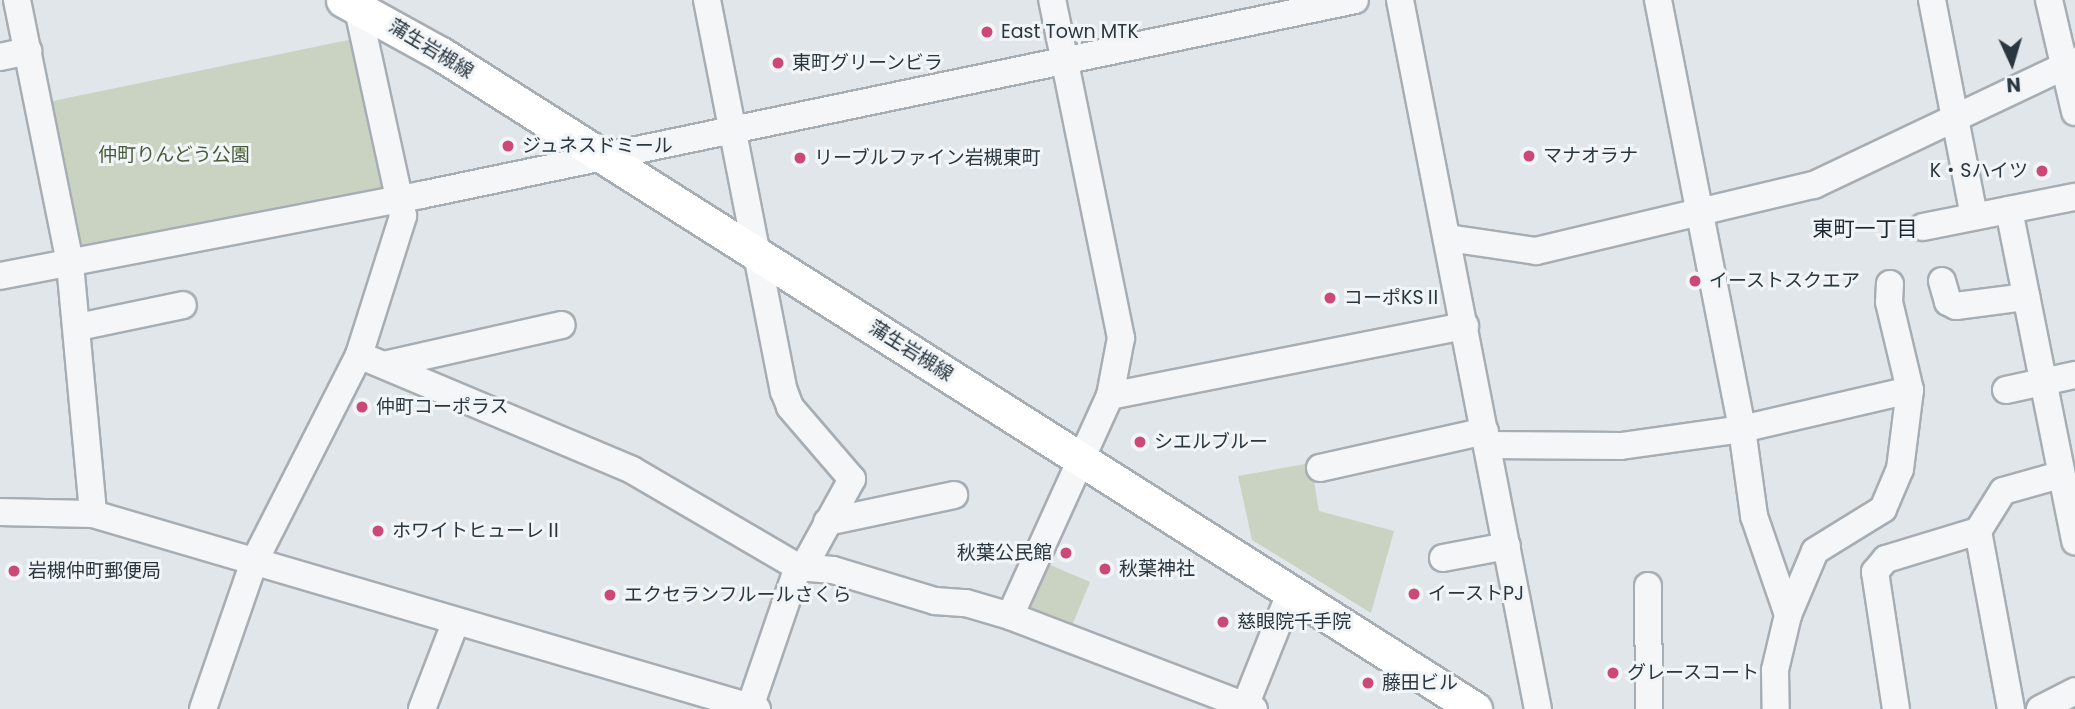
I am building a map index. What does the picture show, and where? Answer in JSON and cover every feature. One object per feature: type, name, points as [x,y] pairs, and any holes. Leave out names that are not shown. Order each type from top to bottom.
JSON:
[{"type":"main road","name":"蒲生岩槻線","points":[[352,2],[1082,457],[1475,709]]},
{"type":"street","points":[[17,0],[70,264],[78,327],[93,514]]},
{"type":"street","points":[[0,512],[93,514],[740,706],[801,567],[852,479],[790,407],[756,254],[707,0]]},
{"type":"street","points":[[1010,616],[1110,396],[1121,338],[1052,0]]},
{"type":"street","points":[[0,276],[604,157],[1355,0]]},
{"type":"street","points":[[1399,0],[1448,238],[1538,709]]},
{"type":"street","points":[[1658,0],[1742,429],[1754,516],[1788,615]]},
{"type":"street","points":[[1932,0],[1974,216]]},
{"type":"street","points":[[2049,0],[2069,64],[2075,112]]},
{"type":"street","points":[[203,709],[254,562],[359,355],[402,216],[352,2]]},
{"type":"street","points":[[0,57],[28,51]]},
{"type":"street","points":[[1448,238],[1536,251],[1700,210],[1815,185],[2069,64]]},
{"type":"street","points":[[1923,227],[2075,197]]},
{"type":"street","points":[[2009,210],[2075,541]]},
{"type":"street","points":[[1942,281],[1948,302],[1956,306],[2026,297]]},
{"type":"street","points":[[1776,709],[1775,670],[1788,615],[1815,551],[1883,509],[1900,469],[1910,390],[1889,302],[1890,284]]},
{"type":"street","points":[[78,327],[183,305]]},
{"type":"street","points":[[384,365],[562,325]]},
{"type":"street","points":[[1110,396],[1465,326]]},
{"type":"street","points":[[359,355],[632,470],[801,567],[834,570],[935,601],[966,603],[1010,616],[1250,708],[1291,591]]},
{"type":"street","points":[[2006,390],[2075,375]]},
{"type":"street","points":[[1320,468],[1486,438],[1621,446],[1742,429],[1910,390]]},
{"type":"street","points":[[1896,709],[1875,572],[1886,559],[1978,531],[2003,491],[2060,475]]},
{"type":"street","points":[[827,522],[954,495]]},
{"type":"street","points":[[1978,531],[2011,709]]},
{"type":"street","points":[[1443,558],[1507,546]]},
{"type":"street","points":[[1648,586],[1649,709]]},
{"type":"street","points":[[422,709],[456,621]]},
{"type":"street","points":[[2040,709],[2075,691]]},
{"type":"green space","name":"仲町りんどう公園","points":[[358,38],[388,181],[382,189],[80,252],[43,103]]},
{"type":"green space","points":[[1311,463],[1319,511],[1394,531],[1371,613],[1252,540],[1238,476]]},
{"type":"green space","points":[[1041,561],[1090,582],[1069,633],[1024,615]]},
{"type":"place","name":"East Town MTK","points":[[987,32]]},
{"type":"place","name":"東町グリーンビラ","points":[[778,63]]},
{"type":"place","name":"ジュネスドミール","points":[[508,146]]},
{"type":"place","name":"マナオラナ","points":[[1529,156]]},
{"type":"place","name":"リーブルファイン岩槻東町","points":[[800,158]]},
{"type":"place","name":"K・Sハイツ","points":[[2042,171]]},
{"type":"place","name":"イーストスクエア","points":[[1695,281]]},
{"type":"place","name":"コーポKSⅡ","points":[[1330,298]]},
{"type":"place","name":"仲町コーポラス","points":[[362,407]]},
{"type":"place","name":"シエルブルー","points":[[1140,442]]},
{"type":"place","name":"ホワイトヒューレⅡ","points":[[378,531]]},
{"type":"place","name":"秋葉公民館","points":[[1066,553]]},
{"type":"place","name":"秋葉神社","points":[[1105,569]]},
{"type":"place","name":"岩槻仲町郵便局","points":[[14,571]]},
{"type":"place","name":"イーストPJ","points":[[1414,594]]},
{"type":"place","name":"エクセランフルールさくら","points":[[610,595]]},
{"type":"place","name":"慈眼院千手院","points":[[1223,622]]},
{"type":"place","name":"グレースコート","points":[[1613,673]]},
{"type":"place","name":"藤田ビル","points":[[1368,683]]},
{"type":"district","name":"東町一丁目","points":[[1865,229]]}]
